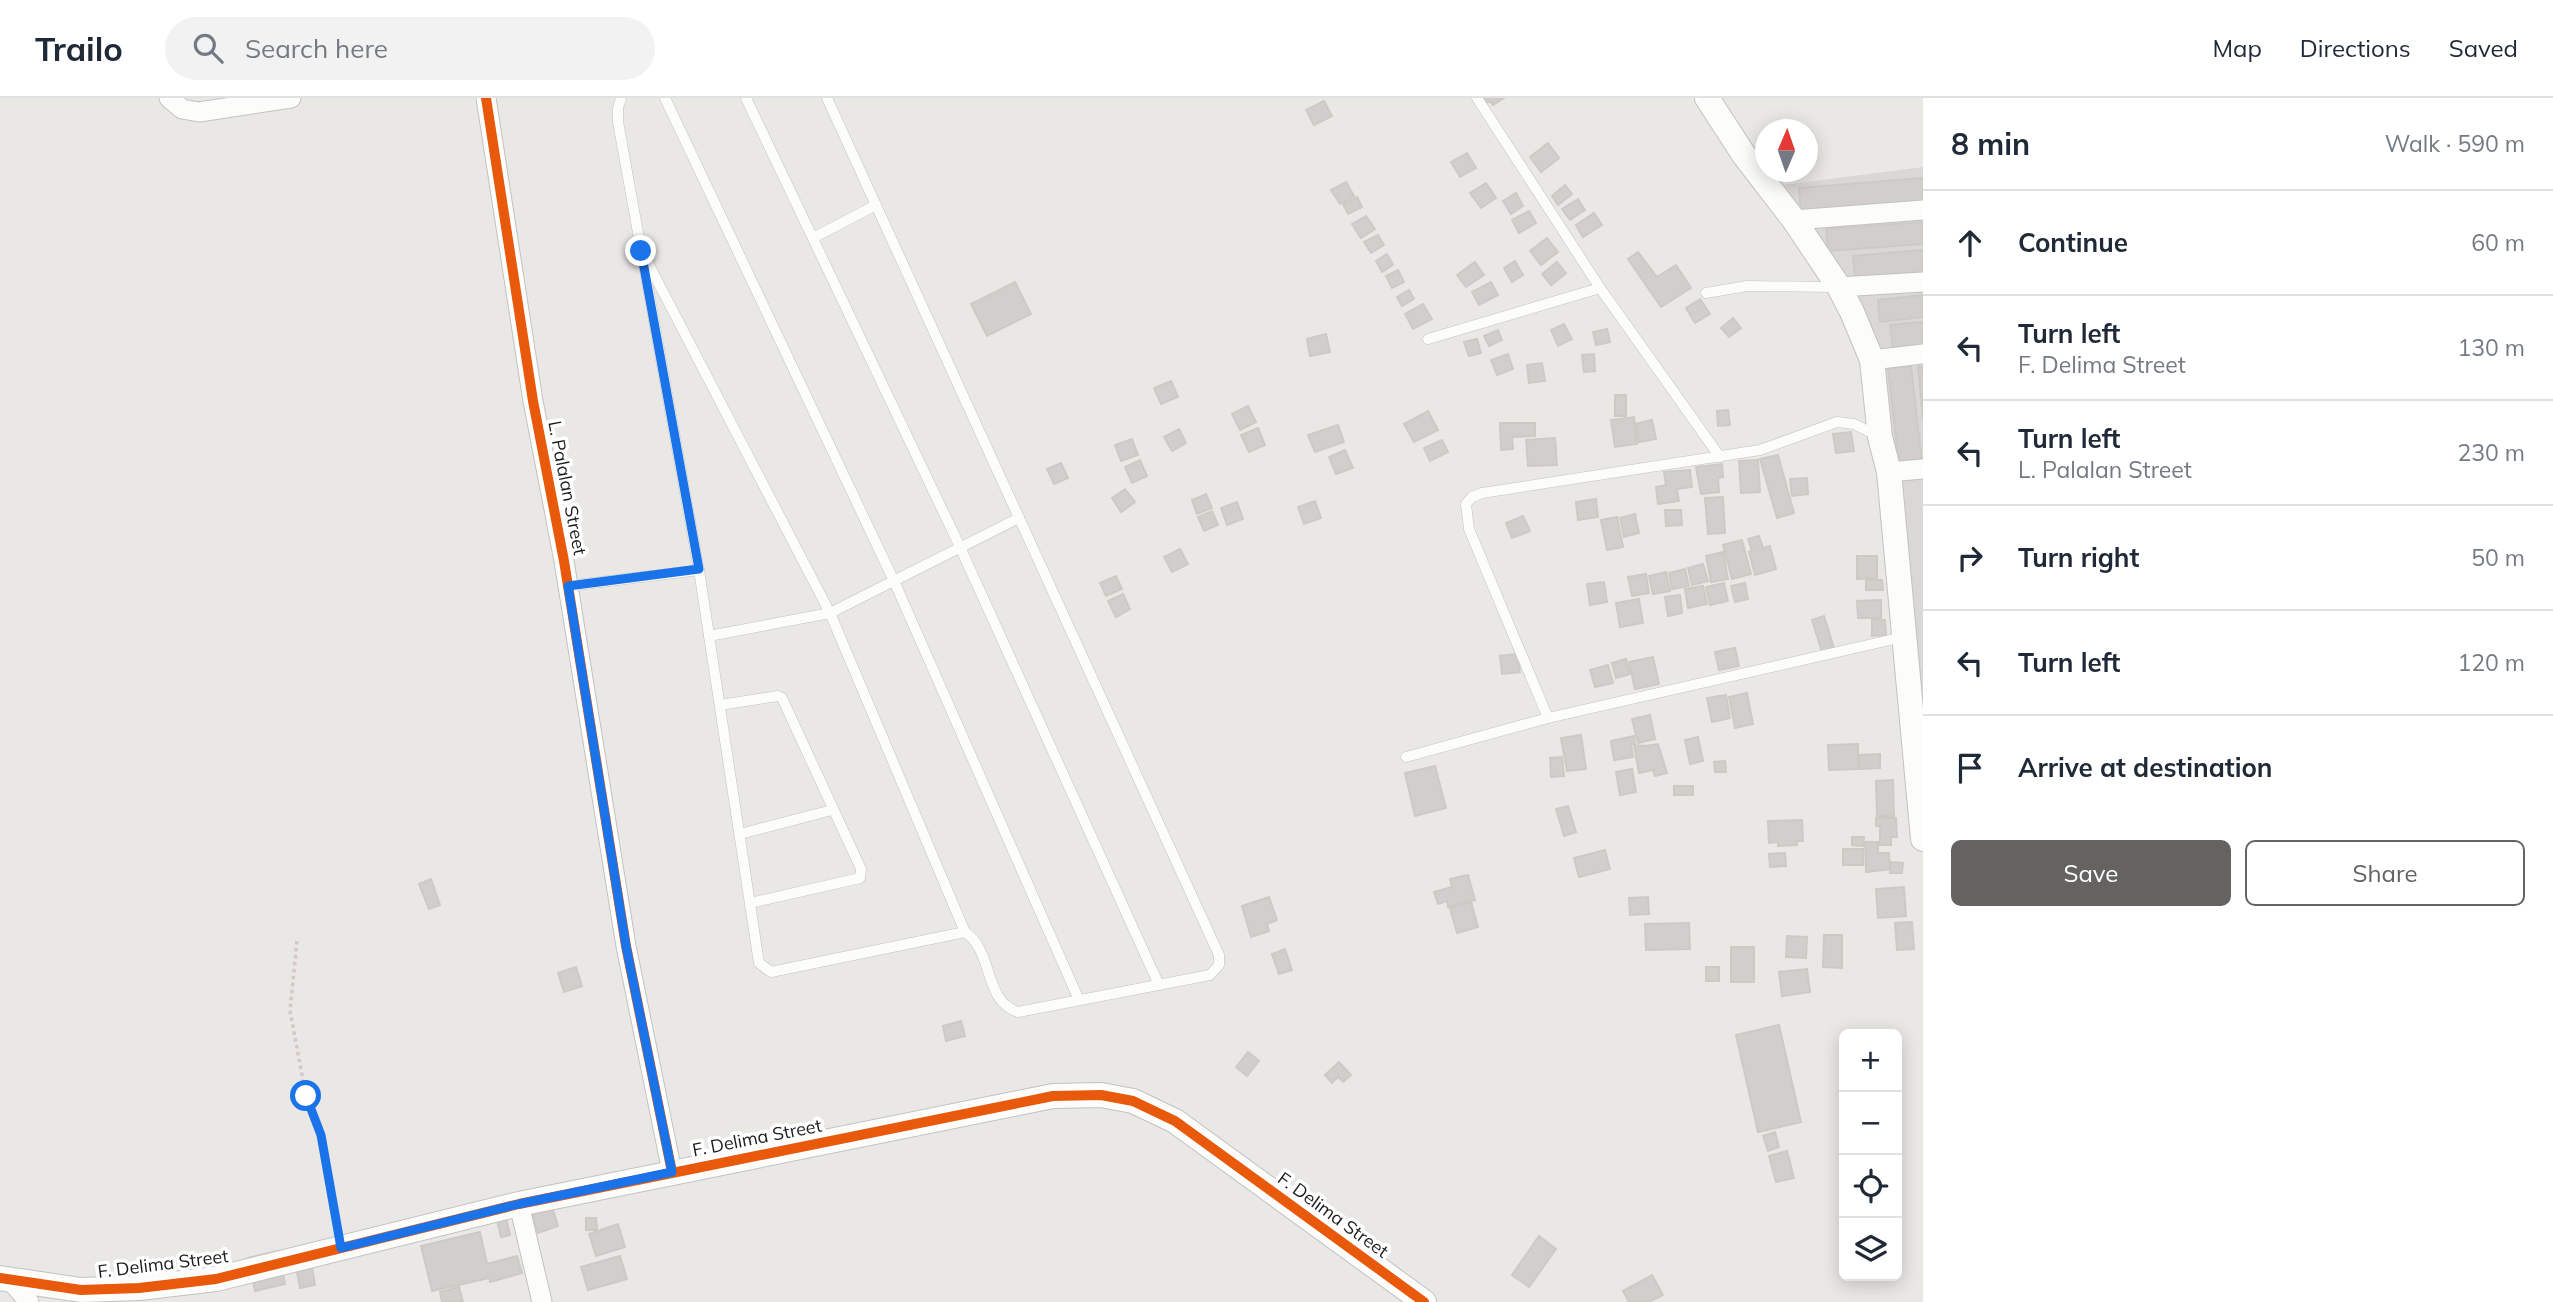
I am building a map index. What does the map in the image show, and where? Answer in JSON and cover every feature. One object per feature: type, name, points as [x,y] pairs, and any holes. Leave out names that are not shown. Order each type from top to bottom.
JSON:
[{"type":"street","points":[[169,98],[182,109],[189,111],[291,98]]},
{"type":"street","name":"L. Palalan Street","points":[[486,98],[533,401],[568,586],[626,946],[672,1172]]},
{"type":"street","points":[[1707,98],[1744,155],[1794,220],[1839,287],[1872,360],[1880,437],[1889,472],[1904,637],[1919,755],[1923,839]]},
{"type":"street","points":[[1794,220],[1923,210]]},
{"type":"street","points":[[1839,287],[1923,282]]},
{"type":"street","points":[[1872,360],[1923,354]]},
{"type":"street","points":[[1889,472],[1923,470]]},
{"type":"street","name":"F. Delima Street","points":[[6,1280],[81,1290],[139,1288],[216,1279],[519,1204],[1053,1096],[1112,1097],[1133,1101],[1174,1121],[1424,1302]]},
{"type":"street","points":[[519,1204],[542,1302]]},
{"type":"street","points":[[6,1280],[29,1302]]},
{"type":"lane","points":[[621,98],[618,122],[699,569],[760,963],[771,972],[965,932]]},
{"type":"lane","points":[[665,98],[894,581],[1079,1000]]},
{"type":"lane","points":[[746,98],[960,547],[1159,985]]},
{"type":"lane","points":[[641,251],[830,613],[965,932],[976,943],[1005,1008],[1018,1012],[1210,975],[1219,965],[1219,955],[827,98]]},
{"type":"lane","points":[[1477,98],[1600,288],[1720,457]]},
{"type":"lane","points":[[813,238],[876,205]]},
{"type":"lane","points":[[1706,293],[1747,286],[1839,287]]},
{"type":"lane","points":[[1428,340],[1600,288]]},
{"type":"lane","points":[[1548,718],[1469,529],[1466,503],[1472,496],[1760,450],[1837,422],[1854,424],[1880,437]]},
{"type":"lane","points":[[709,636],[830,613],[1019,518]]},
{"type":"lane","points":[[568,586],[699,569]]},
{"type":"lane","points":[[1406,757],[1548,718],[1904,637]]},
{"type":"lane","points":[[720,705],[778,696],[782,698],[832,810],[859,862],[860,878],[750,903]]},
{"type":"lane","points":[[740,834],[832,810]]},
{"type":"path","points":[[298,941],[290,1011],[306,1096],[321,1135],[341,1248]]},
{"type":"shaded area","points":[[1923,167],[1923,832],[1889,472],[1845,292],[1783,185]]},
{"type":"building","points":[[1478,98],[1504,98],[1493,105],[1490,101],[1483,105]]},
{"type":"building","points":[[1324,101],[1332,116],[1314,125],[1306,110]]},
{"type":"building","points":[[1548,143],[1559,158],[1541,172],[1530,157]]},
{"type":"building","points":[[1467,153],[1476,168],[1460,177],[1451,162]]},
{"type":"building","points":[[1923,178],[1923,201],[1801,211],[1799,188]]},
{"type":"building","points":[[1346,182],[1354,196],[1340,204],[1331,190]]},
{"type":"building","points":[[1486,183],[1496,198],[1481,208],[1470,193]]},
{"type":"building","points":[[1565,185],[1572,194],[1558,205],[1552,196]]},
{"type":"building","points":[[1516,193],[1523,206],[1511,214],[1503,201]]},
{"type":"building","points":[[1357,197],[1362,207],[1348,214],[1343,204]]},
{"type":"building","points":[[1578,199],[1585,210],[1570,220],[1562,209]]},
{"type":"building","points":[[1529,211],[1536,223],[1519,233],[1512,220]]},
{"type":"building","points":[[1594,213],[1602,225],[1583,237],[1576,225]]},
{"type":"building","points":[[1366,216],[1375,229],[1361,238],[1352,224]]},
{"type":"building","points":[[1923,222],[1923,244],[1828,251],[1826,229]]},
{"type":"building","points":[[1378,235],[1384,245],[1371,253],[1364,242]]},
{"type":"building","points":[[1547,238],[1558,252],[1541,265],[1530,251]]},
{"type":"building","points":[[1923,250],[1923,272],[1855,278],[1853,256]]},
{"type":"building","points":[[1638,252],[1657,277],[1676,265],[1691,288],[1661,307],[1628,259]]},
{"type":"building","points":[[1387,254],[1393,265],[1382,272],[1376,261]]},
{"type":"building","points":[[1515,261],[1523,275],[1512,282],[1504,268]]},
{"type":"building","points":[[1475,262],[1484,275],[1466,287],[1457,275]]},
{"type":"building","points":[[1557,262],[1566,273],[1551,285],[1542,274]]},
{"type":"building","points":[[1398,270],[1404,282],[1392,288],[1386,276]]},
{"type":"building","points":[[1015,282],[1031,314],[987,336],[971,304]]},
{"type":"building","points":[[1491,282],[1498,295],[1479,305],[1472,292]]},
{"type":"building","points":[[1409,290],[1414,299],[1402,306],[1397,297]]},
{"type":"building","points":[[1923,295],[1923,317],[1880,322],[1878,300]]},
{"type":"building","points":[[1700,299],[1710,314],[1695,323],[1686,308]]},
{"type":"building","points":[[1423,304],[1432,319],[1413,329],[1405,314]]},
{"type":"building","points":[[1733,318],[1741,328],[1729,337],[1721,328]]},
{"type":"building","points":[[1923,322],[1923,345],[1893,348],[1890,325]]},
{"type":"building","points":[[1564,324],[1572,339],[1558,346],[1551,330]]},
{"type":"building","points":[[1607,329],[1610,342],[1596,345],[1593,332]]},
{"type":"building","points":[[1498,330],[1502,340],[1489,346],[1484,336]]},
{"type":"building","points":[[1326,334],[1330,352],[1310,356],[1307,339]]},
{"type":"building","points":[[1477,339],[1481,353],[1469,356],[1464,342]]},
{"type":"building","points":[[1508,354],[1513,369],[1497,375],[1491,360]]},
{"type":"building","points":[[1594,354],[1595,371],[1584,372],[1582,355]]},
{"type":"building","points":[[1542,363],[1545,381],[1529,383],[1527,365]]},
{"type":"building","points":[[1911,366],[1923,472],[1900,475],[1888,368]]},
{"type":"building","points":[[1918,367],[1923,367],[1923,420]]},
{"type":"building","points":[[1171,381],[1178,397],[1161,404],[1154,388]]},
{"type":"building","points":[[1615,395],[1626,395],[1626,416],[1615,416]]},
{"type":"building","points":[[1248,406],[1256,422],[1240,430],[1232,414]]},
{"type":"building","points":[[1728,410],[1730,425],[1718,426],[1717,411]]},
{"type":"building","points":[[1428,411],[1438,430],[1414,442],[1404,424]]},
{"type":"building","points":[[1634,417],[1637,444],[1615,447],[1611,420]]},
{"type":"building","points":[[1652,420],[1656,439],[1639,442],[1635,424]]},
{"type":"building","points":[[1500,423],[1535,423],[1535,436],[1512,437],[1513,449],[1501,450]]},
{"type":"building","points":[[1338,425],[1344,442],[1315,452],[1308,435]]},
{"type":"building","points":[[1258,428],[1265,445],[1249,452],[1241,435]]},
{"type":"building","points":[[1179,429],[1186,443],[1172,451],[1164,437]]},
{"type":"building","points":[[1851,432],[1854,451],[1836,453],[1833,434]]},
{"type":"building","points":[[1555,438],[1557,465],[1528,466],[1526,440]]},
{"type":"building","points":[[1132,439],[1138,455],[1121,461],[1115,445]]},
{"type":"building","points":[[1442,440],[1448,452],[1430,461],[1424,448]]},
{"type":"building","points":[[1345,450],[1353,468],[1336,474],[1329,457]]},
{"type":"building","points":[[1778,455],[1794,513],[1777,518],[1760,459]]},
{"type":"building","points":[[1140,460],[1147,476],[1132,483],[1125,467]]},
{"type":"building","points":[[1758,460],[1760,492],[1741,493],[1739,461]]},
{"type":"building","points":[[1061,463],[1068,478],[1054,484],[1047,469]]},
{"type":"building","points":[[1722,464],[1723,477],[1718,478],[1719,492],[1701,494],[1696,467]]},
{"type":"building","points":[[1690,470],[1692,487],[1677,489],[1679,501],[1658,504],[1656,487],[1666,485],[1664,472]]},
{"type":"building","points":[[1807,478],[1808,494],[1792,496],[1790,479]]},
{"type":"building","points":[[1125,489],[1135,502],[1121,512],[1112,498]]},
{"type":"building","points":[[1206,494],[1212,508],[1197,514],[1192,500]]},
{"type":"building","points":[[1723,497],[1725,533],[1708,534],[1705,498]]},
{"type":"building","points":[[1596,499],[1598,517],[1578,520],[1576,502]]},
{"type":"building","points":[[1315,501],[1321,518],[1304,524],[1298,507]]},
{"type":"building","points":[[1237,502],[1243,519],[1227,525],[1221,508]]},
{"type":"building","points":[[1665,510],[1681,510],[1682,525],[1666,526]]},
{"type":"building","points":[[1212,511],[1218,525],[1204,531],[1198,517]]},
{"type":"building","points":[[1635,514],[1639,533],[1624,537],[1620,518]]},
{"type":"building","points":[[1523,516],[1530,531],[1512,538],[1506,523]]},
{"type":"building","points":[[1617,517],[1623,547],[1607,550],[1601,520]]},
{"type":"building","points":[[1759,536],[1763,548],[1770,546],[1776,569],[1755,575],[1748,539]]},
{"type":"building","points":[[1742,540],[1751,574],[1732,579],[1723,545]]},
{"type":"building","points":[[1180,549],[1188,564],[1172,572],[1164,557]]},
{"type":"building","points":[[1723,552],[1728,579],[1711,582],[1706,556]]},
{"type":"building","points":[[1857,556],[1877,556],[1877,578],[1857,579]]},
{"type":"building","points":[[1703,564],[1708,581],[1692,585],[1688,568]]},
{"type":"building","points":[[1685,569],[1689,586],[1672,589],[1669,573]]},
{"type":"building","points":[[1666,572],[1670,591],[1653,594],[1649,576]]},
{"type":"building","points":[[1646,574],[1649,593],[1632,596],[1628,577]]},
{"type":"building","points":[[1116,576],[1122,589],[1106,596],[1100,583]]},
{"type":"building","points":[[1866,580],[1882,580],[1883,590],[1866,590]]},
{"type":"building","points":[[1604,582],[1607,602],[1590,605],[1587,584]]},
{"type":"building","points":[[1724,583],[1728,601],[1710,605],[1706,587]]},
{"type":"building","points":[[1745,583],[1748,599],[1735,602],[1731,586]]},
{"type":"building","points":[[1703,586],[1707,604],[1688,608],[1685,589]]},
{"type":"building","points":[[1123,594],[1130,609],[1116,617],[1108,601]]},
{"type":"building","points":[[1680,595],[1682,613],[1668,616],[1665,597]]},
{"type":"building","points":[[1639,599],[1643,623],[1620,627],[1616,603]]},
{"type":"building","points":[[1881,600],[1881,618],[1858,618],[1857,601]]},
{"type":"building","points":[[1824,616],[1834,648],[1822,652],[1812,620]]},
{"type":"building","points":[[1872,620],[1885,620],[1886,635],[1872,636]]},
{"type":"building","points":[[1735,648],[1739,666],[1719,670],[1715,652]]},
{"type":"building","points":[[1517,654],[1520,672],[1502,674],[1500,656]]},
{"type":"building","points":[[1653,657],[1659,684],[1635,689],[1629,662]]},
{"type":"building","points":[[1626,659],[1630,674],[1616,678],[1612,663]]},
{"type":"building","points":[[1608,665],[1613,683],[1595,687],[1590,670]]},
{"type":"building","points":[[1747,693],[1753,724],[1735,728],[1729,697]]},
{"type":"building","points":[[1726,695],[1730,718],[1712,722],[1707,698]]},
{"type":"building","points":[[1650,715],[1655,739],[1638,743],[1632,719]]},
{"type":"building","points":[[1581,735],[1586,769],[1567,771],[1561,738]]},
{"type":"building","points":[[1634,736],[1635,744],[1631,744],[1633,757],[1614,760],[1611,741]]},
{"type":"building","points":[[1698,737],[1703,761],[1690,764],[1685,740]]},
{"type":"building","points":[[1658,744],[1667,773],[1655,776],[1653,770],[1639,773],[1634,745]]},
{"type":"building","points":[[1858,744],[1858,769],[1829,770],[1828,745]]},
{"type":"building","points":[[1880,754],[1880,768],[1860,769],[1859,755]]},
{"type":"building","points":[[1562,757],[1564,776],[1551,777],[1550,758]]},
{"type":"building","points":[[1725,761],[1726,772],[1715,772],[1714,762]]},
{"type":"building","points":[[1435,766],[1446,808],[1415,816],[1405,773]]},
{"type":"building","points":[[1632,769],[1636,792],[1620,795],[1616,772]]},
{"type":"building","points":[[1893,780],[1894,816],[1877,816],[1876,781]]},
{"type":"building","points":[[1674,786],[1693,786],[1693,795],[1674,795]]},
{"type":"building","points":[[1568,806],[1576,832],[1564,836],[1556,809]]},
{"type":"building","points":[[1876,818],[1896,818],[1897,837],[1891,837],[1891,845],[1880,845],[1880,826],[1876,826]]},
{"type":"building","points":[[1802,820],[1803,841],[1797,841],[1797,845],[1778,846],[1778,842],[1769,843],[1768,821]]},
{"type":"building","points":[[1852,837],[1864,837],[1863,846],[1852,845]]},
{"type":"building","points":[[1865,842],[1878,842],[1878,853],[1889,853],[1890,869],[1866,872]]},
{"type":"building","points":[[1843,849],[1863,849],[1863,865],[1843,865]]},
{"type":"building","points":[[1605,850],[1610,869],[1579,877],[1574,858]]},
{"type":"building","points":[[1785,853],[1786,866],[1770,867],[1769,854]]},
{"type":"building","points":[[1891,862],[1903,863],[1902,873],[1890,873]]},
{"type":"building","points":[[1468,875],[1475,900],[1448,907],[1447,901],[1438,904],[1434,892],[1452,887],[1450,879]]},
{"type":"building","points":[[431,879],[440,905],[429,909],[419,884]]},
{"type":"building","points":[[1904,887],[1906,916],[1878,918],[1876,889]]},
{"type":"building","points":[[1269,897],[1277,920],[1267,924],[1269,931],[1251,937],[1242,906]]},
{"type":"building","points":[[1648,897],[1649,914],[1630,915],[1629,898]]},
{"type":"building","points":[[1471,902],[1478,927],[1457,933],[1450,908]]},
{"type":"building","points":[[1912,922],[1914,949],[1897,950],[1895,923]]},
{"type":"building","points":[[1689,923],[1690,949],[1646,950],[1645,924]]},
{"type":"building","points":[[1824,935],[1842,935],[1842,968],[1823,967]]},
{"type":"building","points":[[1787,936],[1807,937],[1806,958],[1786,957]]},
{"type":"building","points":[[1731,947],[1754,947],[1754,982],[1731,982]]},
{"type":"building","points":[[1285,949],[1292,970],[1279,974],[1272,954]]},
{"type":"building","points":[[576,967],[582,986],[564,992],[558,973]]},
{"type":"building","points":[[1706,967],[1719,967],[1719,981],[1706,981]]},
{"type":"building","points":[[1807,969],[1810,992],[1782,996],[1779,972]]},
{"type":"building","points":[[961,1021],[965,1036],[946,1041],[943,1026]]},
{"type":"building","points":[[1779,1025],[1801,1122],[1758,1132],[1736,1035]]},
{"type":"building","points":[[1248,1052],[1259,1061],[1247,1076],[1236,1067]]},
{"type":"building","points":[[1339,1062],[1351,1075],[1343,1082],[1338,1077],[1332,1083],[1325,1075]]},
{"type":"building","points":[[1775,1132],[1779,1147],[1768,1151],[1763,1136]]},
{"type":"building","points":[[1787,1151],[1794,1178],[1776,1182],[1769,1156]]},
{"type":"building","points":[[550,1201],[558,1226],[538,1233],[530,1207]]},
{"type":"building","points":[[504,1210],[510,1235],[501,1237],[495,1212]]},
{"type":"building","points":[[586,1218],[596,1218],[597,1230],[586,1230]]},
{"type":"building","points":[[618,1224],[625,1247],[596,1256],[589,1234]]},
{"type":"building","points":[[480,1232],[487,1264],[517,1256],[522,1273],[490,1282],[489,1278],[432,1291],[421,1246]]},
{"type":"building","points":[[1539,1236],[1556,1249],[1529,1287],[1512,1275]]},
{"type":"building","points":[[278,1251],[285,1284],[255,1291],[248,1258]]},
{"type":"building","points":[[309,1251],[315,1285],[300,1288],[294,1254]]},
{"type":"building","points":[[620,1256],[627,1279],[588,1290],[581,1267]]},
{"type":"building","points":[[1652,1275],[1663,1295],[1649,1302],[1629,1302],[1623,1291]]},
{"type":"building","points":[[459,1287],[463,1302],[442,1302],[440,1292]]},
{"type":"cycle path","points":[[486,98],[533,401],[564,561],[626,946],[672,1172]]},
{"type":"cycle path","points":[[0,1278],[81,1290],[139,1288],[216,1279],[519,1204],[1053,1096],[1101,1095],[1133,1101],[1175,1121],[1424,1302]]},
{"type":"route","points":[[306,1096],[321,1135],[341,1248],[519,1204],[672,1172],[626,946],[568,586],[699,569],[641,251]]}]
